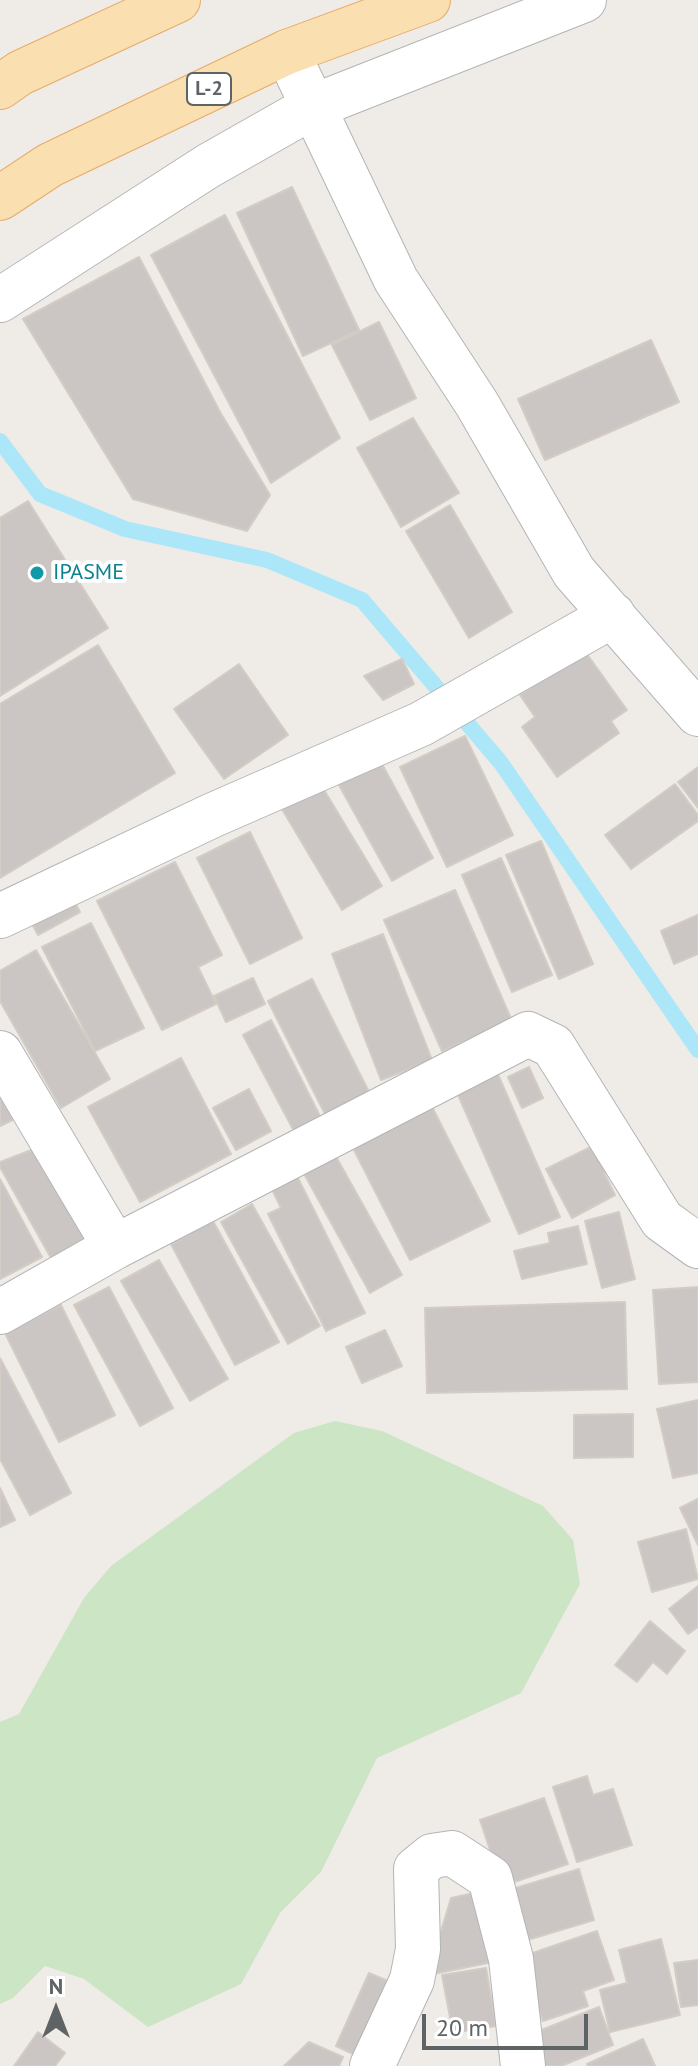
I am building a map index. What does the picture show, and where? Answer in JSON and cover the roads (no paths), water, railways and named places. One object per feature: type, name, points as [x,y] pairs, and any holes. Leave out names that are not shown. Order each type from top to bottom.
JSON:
[{"type":"main road","points":[[0,87],[20,73],[178,0]]},
{"type":"main road","name":"L-2","points":[[0,198],[50,165],[287,52],[428,0]]},
{"type":"street","points":[[0,300],[208,166],[312,107],[584,0]]},
{"type":"street","points":[[287,52],[396,280],[477,404],[574,572],[698,714]]},
{"type":"street","points":[[0,916],[211,816],[421,724],[613,615]]},
{"type":"street","points":[[0,1312],[115,1247],[528,1034],[553,1046],[662,1220],[698,1246]]},
{"type":"street","points":[[0,1053],[115,1247]]},
{"type":"street","points":[[372,2066],[412,1980],[418,1949],[416,1869],[432,1856],[452,1853],[490,1878],[511,1959],[523,2066]]},
{"type":"waterway","points":[[0,441],[40,494],[125,529],[267,560],[362,600],[501,763],[698,1050]]},
{"type":"place","name":"IPASME","points":[[37,573]]}]
